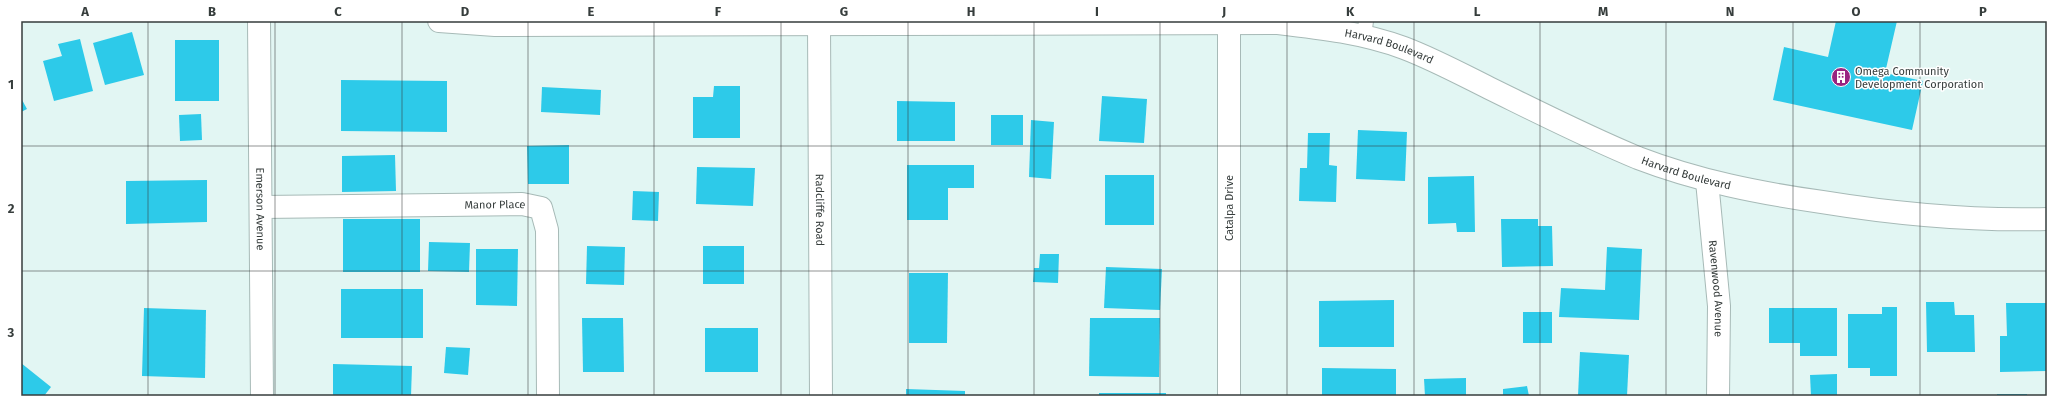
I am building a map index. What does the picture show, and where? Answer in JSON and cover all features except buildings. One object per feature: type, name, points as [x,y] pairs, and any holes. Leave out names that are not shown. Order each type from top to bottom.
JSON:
[{"type":"street","name":"Emerson Avenue","points":[[259,21],[262,396]]},
{"type":"street","name":"Harvard Boulevard","points":[[439,21],[495,25],[819,25],[1230,22],[1278,23],[1329,29],[1365,28],[1404,48],[1440,63],[1559,123],[1638,158],[1707,181],[1762,193],[1884,212],[2022,220],[2047,219]]},
{"type":"street","name":"Catalpa Drive","points":[[1229,396],[1230,22]]},
{"type":"street","name":"Radcliffe Road","points":[[819,25],[821,396]]},
{"type":"street","name":"Ravenwood Avenue","points":[[1707,181],[1719,306],[1718,396]]},
{"type":"street","name":"Manor Place","points":[[260,207],[522,204],[541,208],[547,230],[548,396]]},
{"type":"place","name":"Omega Community Development Corporation","points":[[1841,77]]}]
